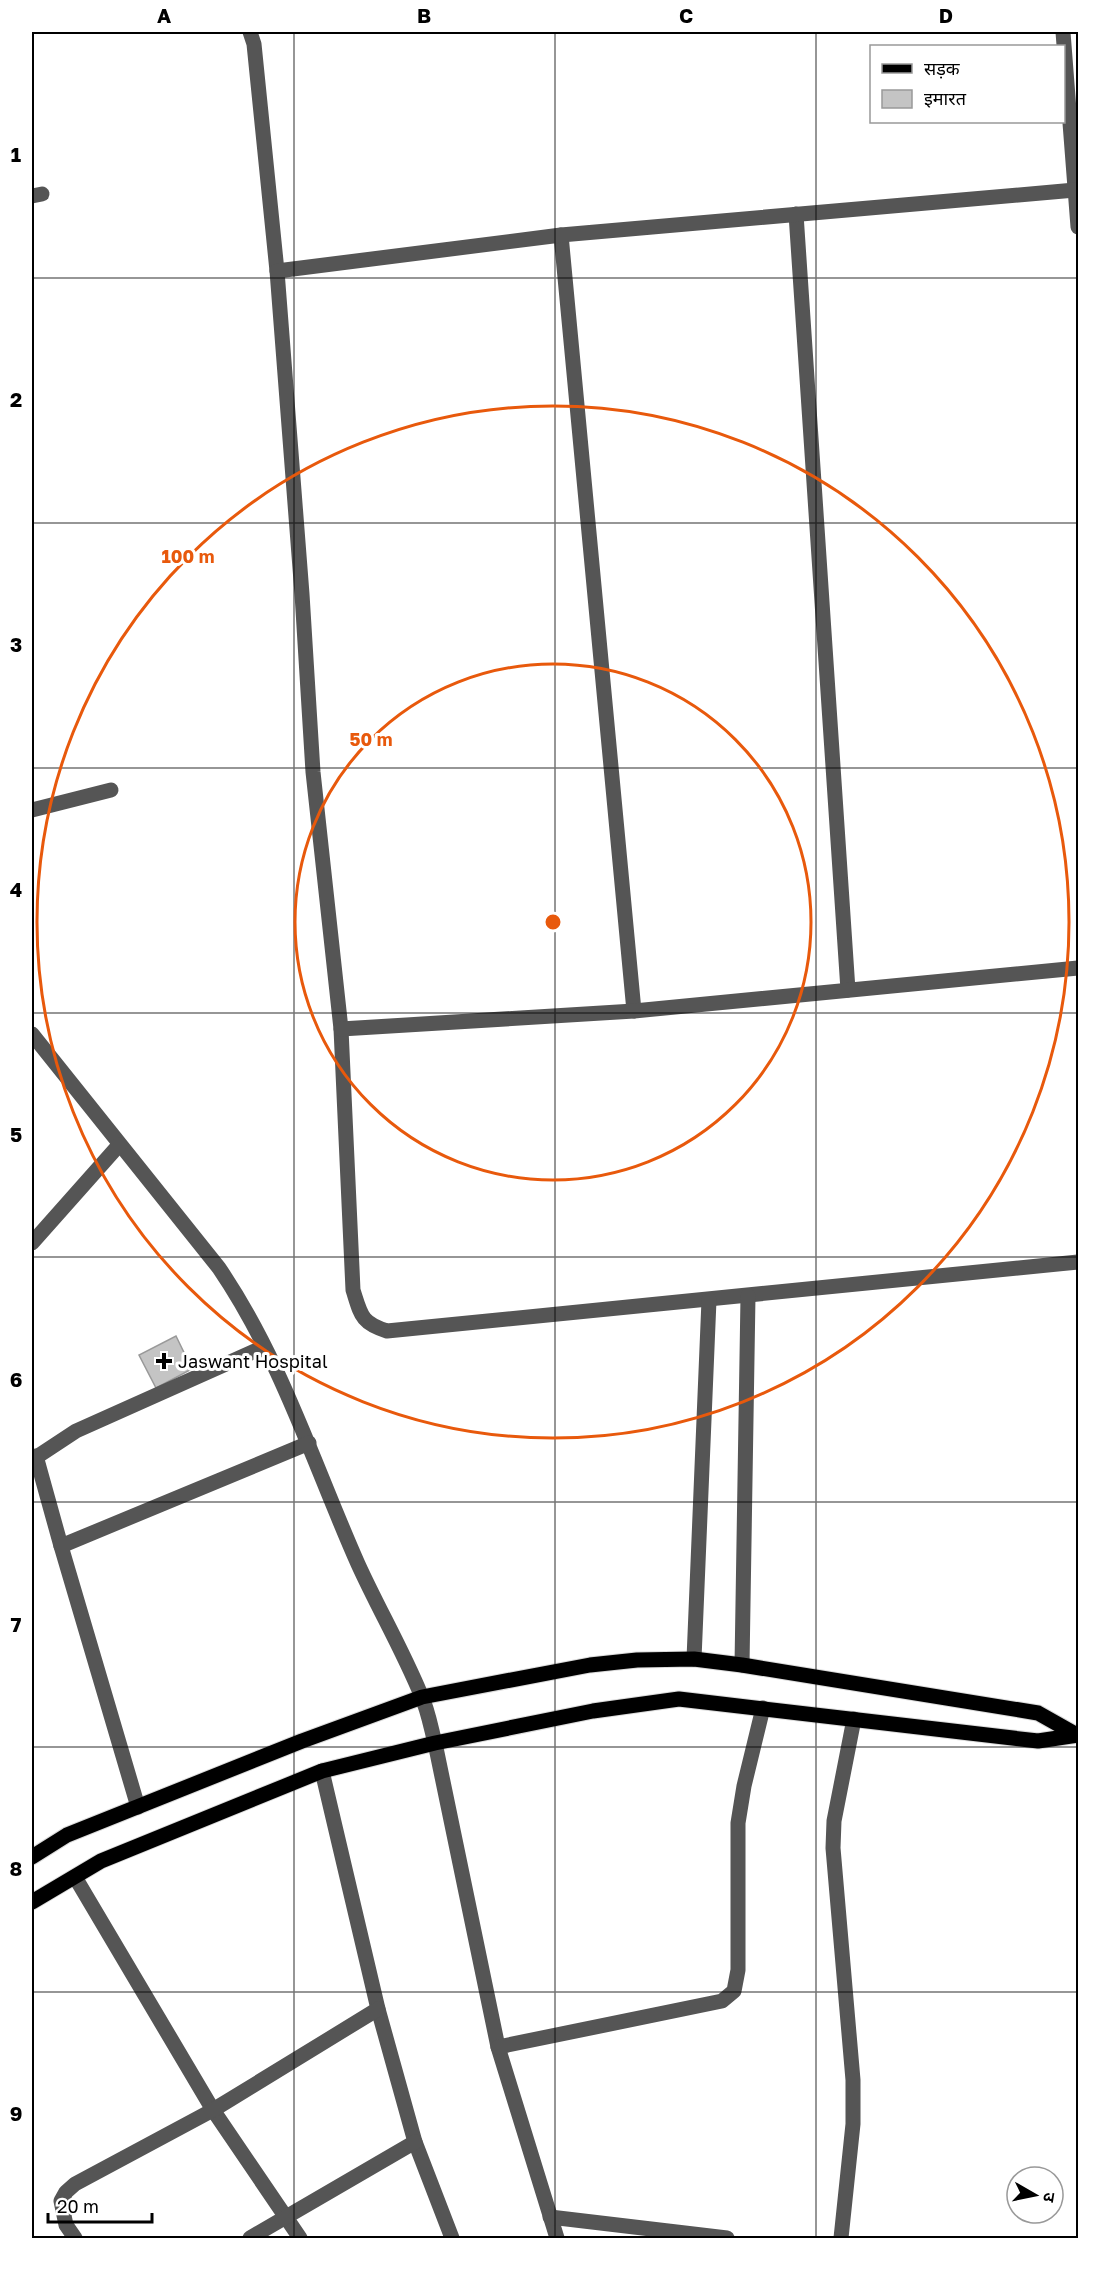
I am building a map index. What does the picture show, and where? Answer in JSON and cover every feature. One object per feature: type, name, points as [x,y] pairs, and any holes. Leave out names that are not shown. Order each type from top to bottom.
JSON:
[{"type":"main road","points":[[32,1857],[67,1835],[302,1741],[422,1697],[590,1665],[637,1660],[694,1659],[742,1665],[1038,1713],[1078,1735]]},
{"type":"main road","points":[[32,1902],[101,1862],[322,1771],[435,1743],[593,1711],[679,1699],[1038,1741],[1078,1735]]},
{"type":"street","points":[[250,32],[254,44],[277,271],[313,772],[341,1029],[353,1290],[362,1317],[370,1326],[387,1331],[1078,1262]]},
{"type":"street","points":[[1065,58],[1078,227]]},
{"type":"street","points":[[277,271],[561,236],[1075,190]]},
{"type":"street","points":[[796,214],[848,990]]},
{"type":"street","points":[[561,236],[634,1011]]},
{"type":"street","points":[[32,810],[111,790]]},
{"type":"street","points":[[341,1029],[634,1011],[1078,968]]},
{"type":"street","points":[[32,1034],[219,1268],[237,1295],[309,1443],[358,1564],[422,1697],[435,1743],[498,2047],[557,2238]]},
{"type":"street","points":[[32,1243],[119,1145]]},
{"type":"street","points":[[742,1665],[748,1296]]},
{"type":"street","points":[[694,1659],[710,1300]]},
{"type":"street","points":[[138,1807],[34,1458],[84,1427],[264,1347]]},
{"type":"street","points":[[62,1546],[309,1443]]},
{"type":"street","points":[[498,2047],[722,2001],[734,1990],[738,1970],[738,1823],[744,1786],[763,1708]]},
{"type":"street","points":[[841,2238],[853,2124],[853,2080],[833,1848],[834,1821],[854,1719]]},
{"type":"street","points":[[322,1771],[378,2009],[415,2142],[452,2238]]},
{"type":"street","points":[[75,1877],[213,2110],[300,2238]]},
{"type":"street","points":[[75,2238],[66,2225],[61,2201],[66,2192],[75,2184],[213,2110],[378,2009]]},
{"type":"street","points":[[250,2238],[415,2142]]},
{"type":"street","points":[[550,2217],[727,2238]]},
{"type":"building","points":[[176,1336],[192,1369],[156,1388],[139,1355]]},
{"type":"place","name":"Jaswant Hospital","points":[[164,1361]]}]
